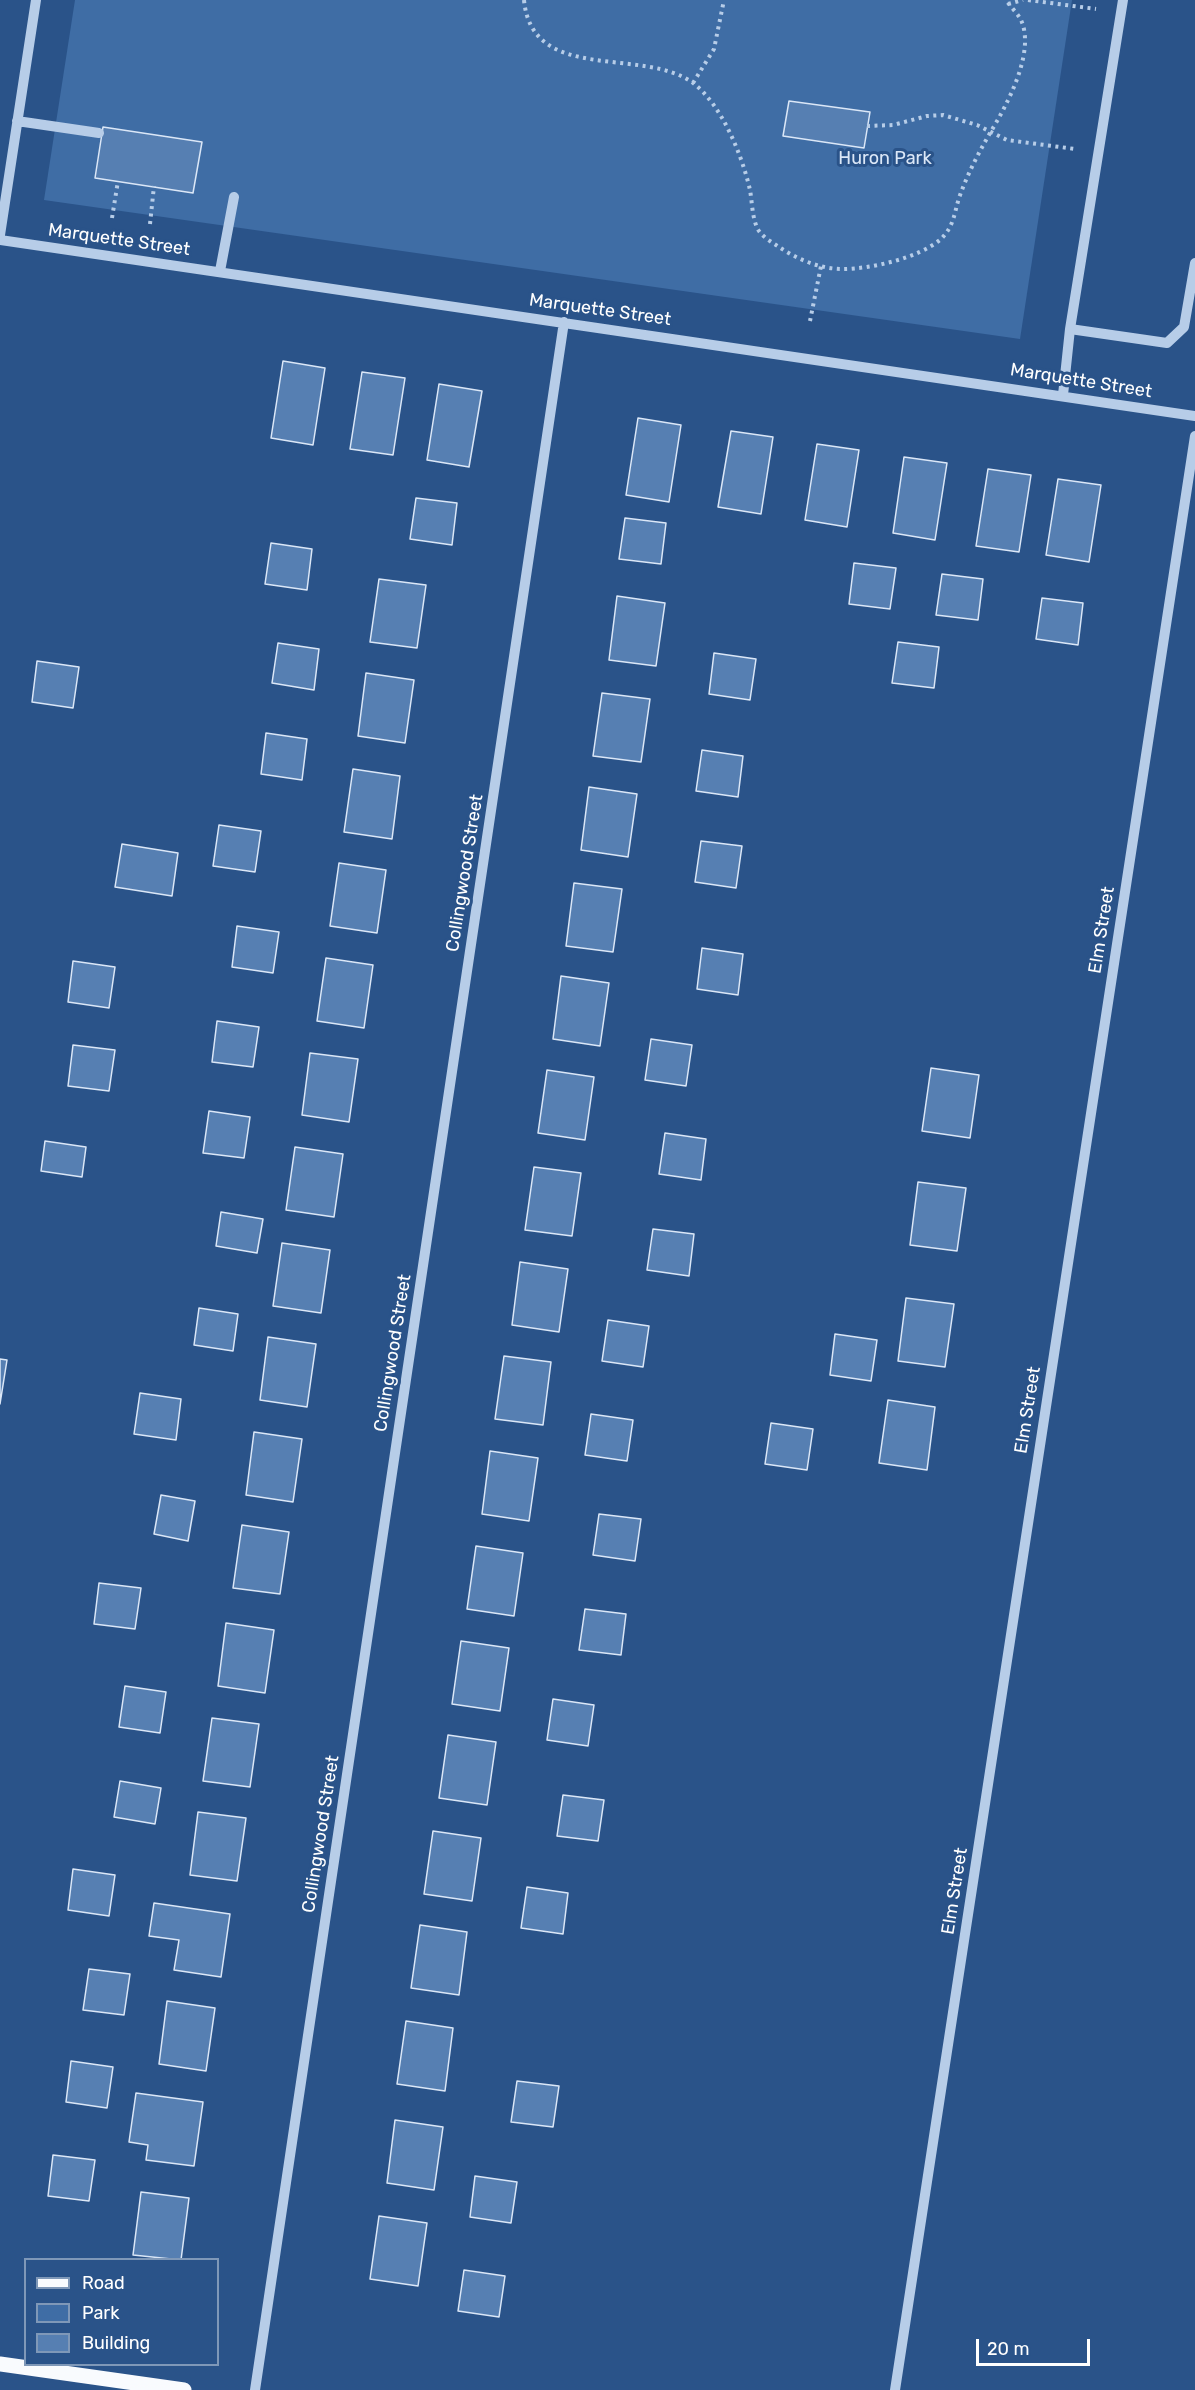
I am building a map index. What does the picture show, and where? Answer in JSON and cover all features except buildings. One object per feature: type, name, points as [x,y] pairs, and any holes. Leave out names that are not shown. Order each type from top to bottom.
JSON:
[{"type":"main road","points":[[0,2364],[184,2390]]},
{"type":"street","points":[[0,238],[36,0]]},
{"type":"street","points":[[1063,395],[1070,329],[1123,0]]},
{"type":"street","points":[[17,122],[99,133]]},
{"type":"street","points":[[220,272],[234,197]]},
{"type":"street","name":"Marquette Street","points":[[0,238],[1195,416]]},
{"type":"street","points":[[1070,329],[1167,343],[1185,327],[1195,263]]},
{"type":"street","name":"Collingwood Street","points":[[255,2390],[564,322]]},
{"type":"street","name":"Elm Street","points":[[895,2390],[1195,436]]},
{"type":"path","points":[[524,0],[526,16],[536,37],[562,52],[666,71],[693,83],[718,111],[737,146],[749,187],[756,227],[764,237],[803,261],[842,269],[898,261],[916,254],[941,238],[954,220],[958,200],[977,154],[1017,78],[1026,41],[1020,19],[1007,2]]},
{"type":"path","points":[[693,83],[714,49],[724,0]]},
{"type":"path","points":[[1007,2],[1023,0]]},
{"type":"path","points":[[1028,0],[1120,12]]},
{"type":"path","points":[[867,126],[893,126],[927,116],[943,115],[976,125],[1007,140],[1100,153]]},
{"type":"path","points":[[112,218],[118,181]]},
{"type":"path","points":[[150,224],[154,186]]},
{"type":"path","points":[[810,321],[821,266]]},
{"type":"green space","name":"Huron Park","points":[[75,0],[1072,0],[1020,339],[44,200]]}]
